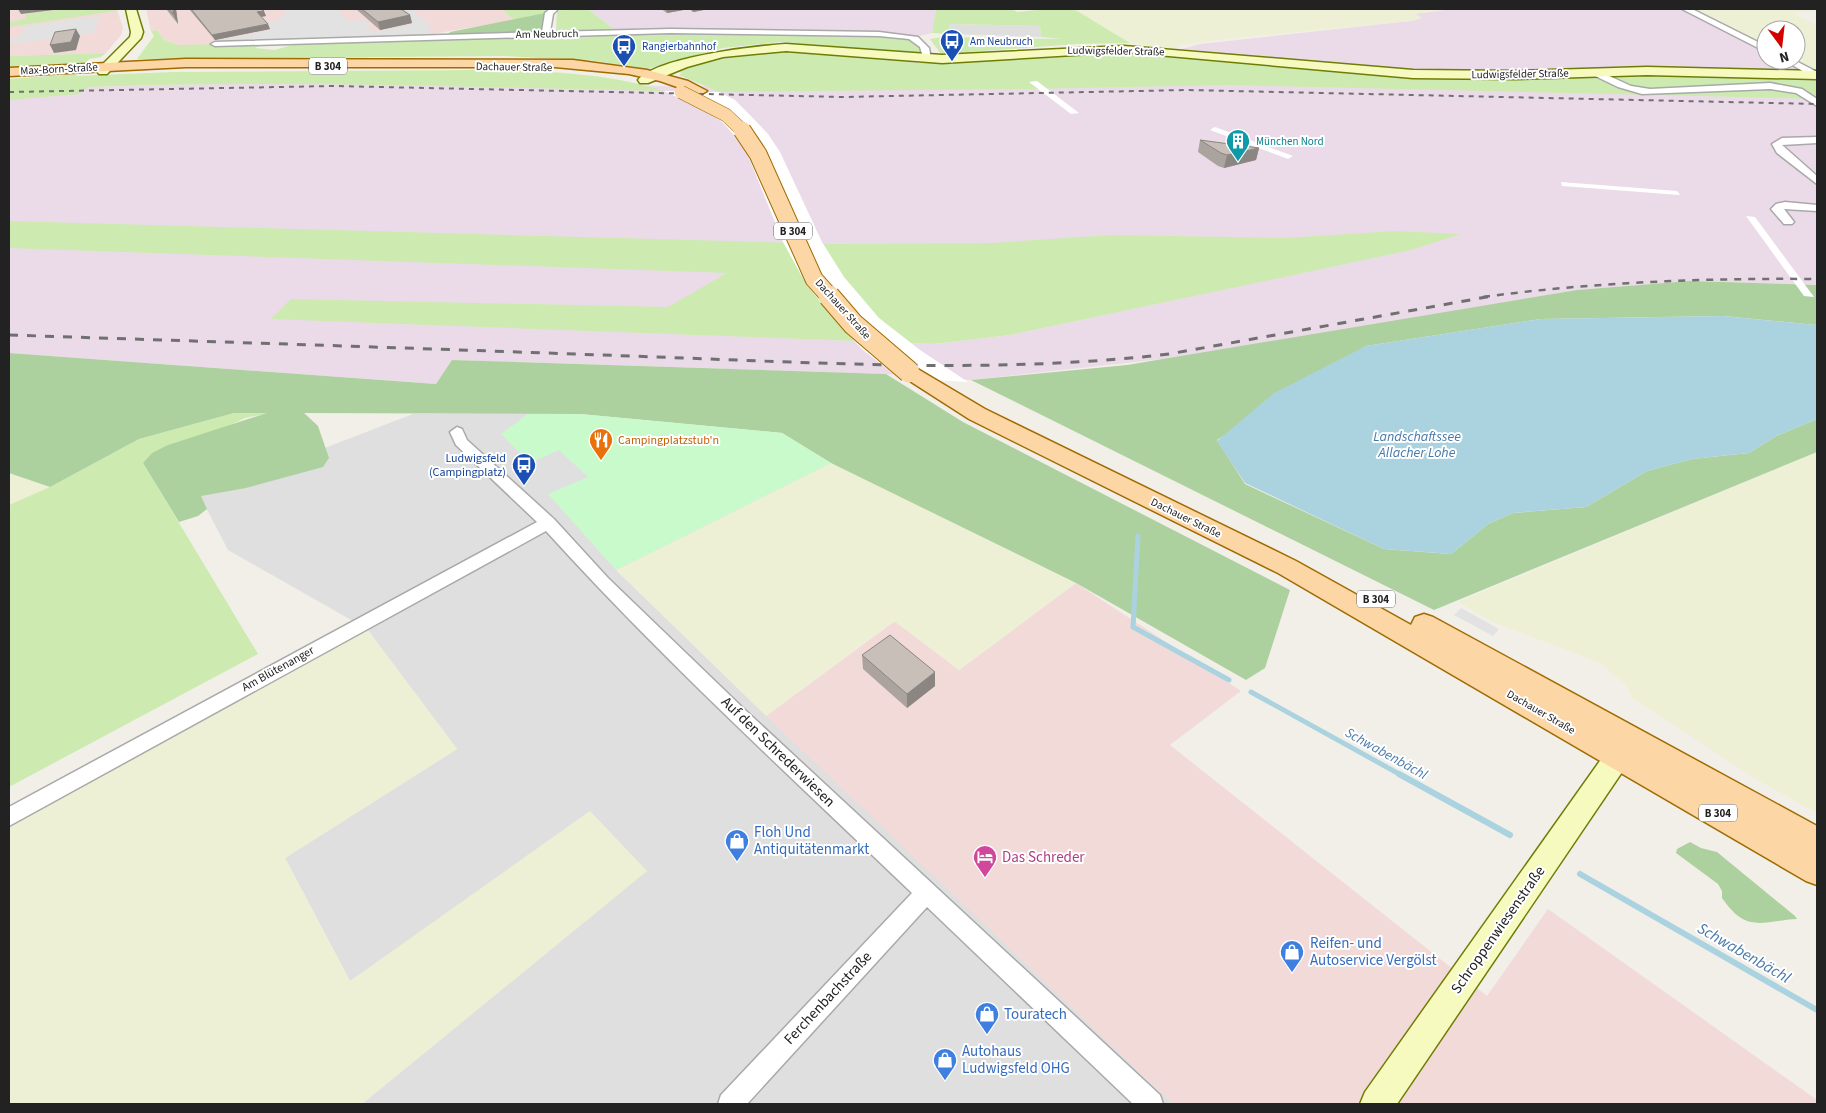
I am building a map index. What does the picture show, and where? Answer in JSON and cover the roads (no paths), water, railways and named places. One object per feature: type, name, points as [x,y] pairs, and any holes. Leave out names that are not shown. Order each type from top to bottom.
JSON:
[{"type":"main road","name":"Dachauer Straße","points":[[106,68],[514,66],[593,70],[649,78],[700,91],[737,112],[757,133],[783,179],[813,247],[831,278],[866,320],[918,372]]},
{"type":"main road","name":"Max-Born-Straße","points":[[9,72],[106,68]]},
{"type":"main road","name":"Max-Born-Straße","points":[[9,76],[106,68]]},
{"type":"main road","name":"Dachauer Straße","points":[[649,78],[726,115],[745,133],[758,154],[814,279],[853,324],[977,414],[1295,556],[1625,746],[1817,870]]},
{"type":"main road","name":"Dachauer Straße","points":[[1625,746],[1817,842]]},
{"type":"street","points":[[106,68],[134,38],[137,32],[131,9]]},
{"type":"street","points":[[546,34],[549,13],[554,9]]},
{"type":"street","points":[[1686,9],[1756,44]]},
{"type":"street","name":"Am Neubruch","points":[[215,44],[272,42],[262,48],[275,49],[302,41],[670,31],[900,36],[922,42],[926,47],[928,59]]},
{"type":"street","name":"Ludwigsfelder Straße","points":[[649,78],[713,56],[767,49],[805,48],[928,59],[987,58],[1078,49],[1114,49],[1380,72],[1515,75],[1594,72],[1815,74]]},
{"type":"street","points":[[1594,72],[1619,86],[1650,92],[1770,86],[1799,91],[1817,103]]},
{"type":"street","points":[[1817,140],[1782,141],[1777,144],[1781,151],[1817,181]]},
{"type":"street","points":[[1788,222],[1777,212],[1776,209],[1778,207],[1790,205],[1817,208]]},
{"type":"street","name":"Auf den Schrederwiesen","points":[[457,432],[461,442],[548,523],[602,582],[736,713],[1151,1104]]},
{"type":"street","name":"Am Blütenanger","points":[[9,817],[548,523]]},
{"type":"street","name":"Schroppenwiesenstraße","points":[[1377,1104],[1625,746]]},
{"type":"street","name":"Ferchenbachstraße","points":[[730,1104],[926,893]]},
{"type":"water","name":"Landschaftssee Allacher Lohe","points":[[1723,316],[1817,325],[1817,419],[1776,436],[1749,453],[1692,459],[1647,471],[1586,507],[1513,513],[1488,524],[1451,554],[1384,549],[1245,483],[1217,441],[1274,393],[1366,346],[1541,319]]},
{"type":"waterway","name":"Schwabenbächl","points":[[1138,536],[1133,627],[1229,680]]},
{"type":"waterway","name":"Schwabenbächl","points":[[1251,692],[1401,775]]},
{"type":"waterway","name":"Schwabenbächl","points":[[1399,774],[1510,835]]},
{"type":"waterway","name":"Schwabenbächl","points":[[1580,874],[1817,1010]]},
{"type":"railway","points":[[9,92],[334,86],[843,97],[1187,90],[1817,104]]},
{"type":"railway","points":[[1483,297],[1608,284],[1733,279],[1817,279]]},
{"type":"railway","points":[[9,335],[849,364],[1041,364],[1169,354],[1492,296]]},
{"type":"place","name":"Am Neubruch","points":[[952,62]]},
{"type":"place","name":"Rangierbahnhof","points":[[624,67]]},
{"type":"place","name":"München Nord","points":[[1238,162]]},
{"type":"place","name":"Campingplatzstub'n","points":[[601,461]]},
{"type":"place","name":"Ludwigsfeld (Campingplatz)","points":[[524,486]]},
{"type":"place","name":"Floh Und Antiquitätenmarkt","points":[[737,862]]},
{"type":"place","name":"Das Schreder","points":[[985,878]]},
{"type":"place","name":"Reifen- und Autoservice Vergölst","points":[[1292,973]]},
{"type":"place","name":"Touratech","points":[[987,1035]]},
{"type":"place","name":"Autohaus Ludwigsfeld OHG","points":[[945,1081]]}]
